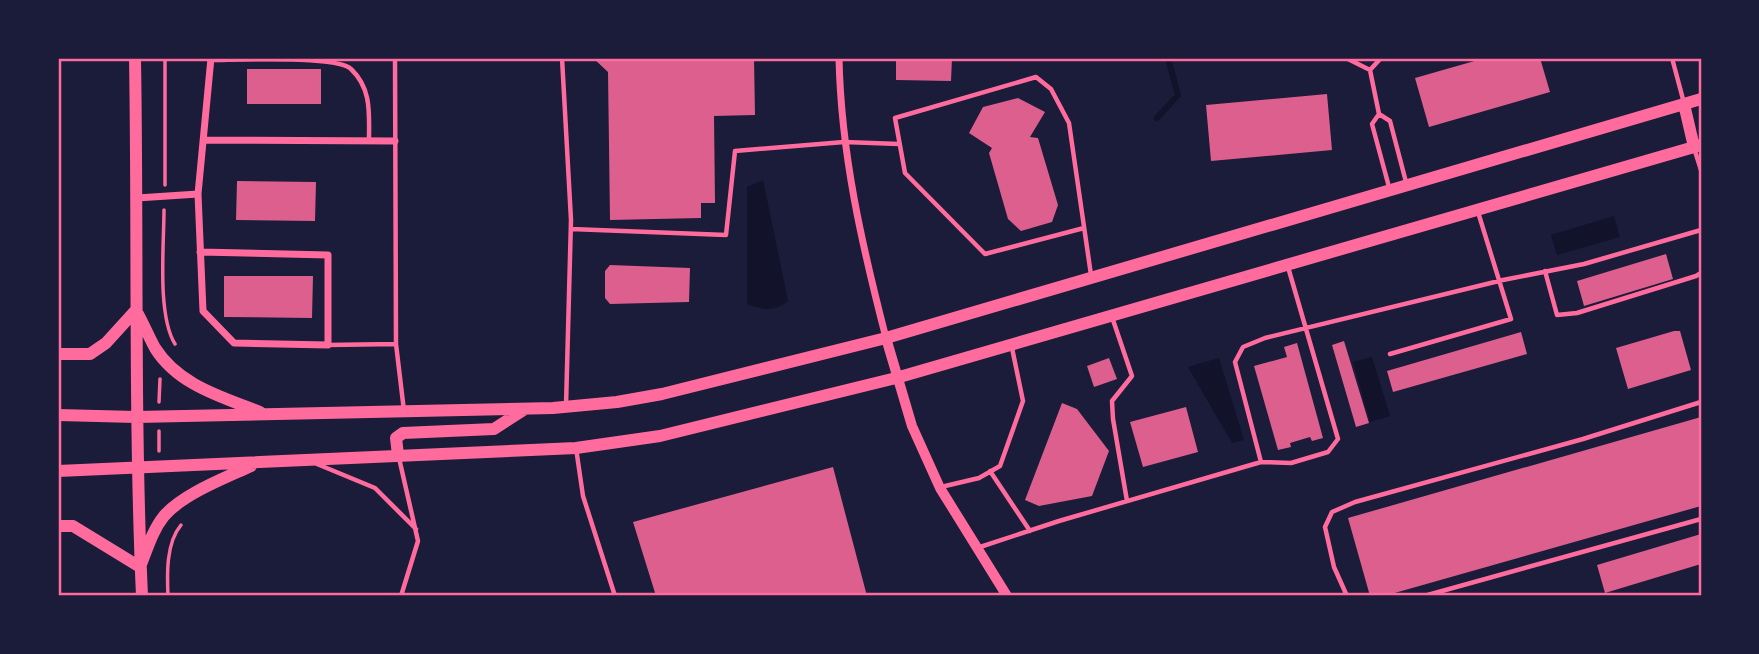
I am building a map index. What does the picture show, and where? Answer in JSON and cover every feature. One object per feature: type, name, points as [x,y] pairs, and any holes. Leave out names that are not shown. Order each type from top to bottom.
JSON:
[{"type":"main road","points":[[135,58],[136,468],[142,596]]},
{"type":"main road","points":[[58,415],[136,417],[525,408],[617,402],[662,394],[886,338],[1701,99]]},
{"type":"main road","points":[[58,471],[576,448],[660,436],[896,378],[1697,146],[1684,104]]},
{"type":"main road","points":[[58,354],[90,354],[106,343],[136,310]]},
{"type":"main road","points":[[136,310],[156,349],[174,371],[209,392],[266,414]]},
{"type":"main road","points":[[398,455],[396,438],[403,433],[494,429],[525,408]]},
{"type":"main road","points":[[140,567],[151,537],[165,515],[216,482],[257,463]]},
{"type":"main road","points":[[58,526],[73,526],[140,567]]},
{"type":"street","points":[[839,58],[844,142],[858,223],[896,378],[912,426],[940,488],[1007,596]]},
{"type":"street","points":[[200,252],[328,256],[328,345],[233,343],[203,311],[200,252],[198,194],[211,59]]},
{"type":"street","points":[[204,140],[395,141]]},
{"type":"street","points":[[137,198],[198,194]]},
{"type":"lane","points":[[395,58],[396,344],[404,412]]},
{"type":"lane","points":[[562,58],[570,165],[571,229],[566,406]]},
{"type":"lane","points":[[1346,58],[1370,70]]},
{"type":"lane","points":[[1370,70],[1381,58]]},
{"type":"lane","points":[[1672,58],[1684,104]]},
{"type":"lane","points":[[211,59],[327,61],[349,66],[360,79],[369,99],[369,141]]},
{"type":"lane","points":[[1370,70],[1379,114],[1390,121],[1408,186]]},
{"type":"lane","points":[[1084,228],[985,254],[905,173],[895,118],[1036,77],[1051,89],[1069,123],[1084,228],[1091,278]]},
{"type":"lane","points":[[1379,114],[1372,124],[1390,191]]},
{"type":"lane","points":[[571,229],[726,235],[735,151],[844,142],[899,144]]},
{"type":"lane","points":[[1697,146],[1701,170]]},
{"type":"lane","points":[[1390,354],[1511,319],[1477,210]]},
{"type":"lane","points":[[1261,461],[1235,362],[1243,346],[1265,338],[1498,281],[1584,264],[1701,230]]},
{"type":"lane","points":[[976,549],[1261,461],[1291,463],[1328,452],[1338,439],[1287,265]]},
{"type":"lane","points":[[1545,271],[1557,315],[1590,309],[1701,273]]},
{"type":"lane","points":[[1111,315],[1132,376],[1112,401],[1127,501]]},
{"type":"lane","points":[[328,345],[396,344]]},
{"type":"lane","points":[[940,488],[979,478],[1000,466],[1023,401],[1011,344]]},
{"type":"lane","points":[[1347,596],[1334,567],[1325,527],[1332,512],[1355,502],[1583,439],[1701,402]]},
{"type":"lane","points":[[576,448],[583,496],[615,596]]},
{"type":"lane","points":[[398,455],[418,541],[401,596]]},
{"type":"lane","points":[[310,460],[375,488],[417,530]]},
{"type":"lane","points":[[990,471],[1030,531]]},
{"type":"lane","points":[[1424,596],[1701,519]]},
{"type":"path","points":[[159,436],[159,450]]},
{"type":"path","points":[[167,596],[170,553],[177,530],[183,522]]},
{"type":"shaded area","points":[[763,180],[788,301],[768,309],[747,304],[747,187]]},
{"type":"shaded area","points":[[1614,216],[1620,237],[1557,255],[1551,235]]},
{"type":"shaded area","points":[[1372,357],[1390,416],[1370,422],[1353,362]]},
{"type":"shaded area","points":[[1219,358],[1244,440],[1232,443],[1188,367]]},
{"type":"building","points":[[593,58],[754,58],[755,115],[714,116],[715,203],[701,203],[701,218],[610,220],[608,72]]},
{"type":"building","points":[[896,58],[952,58],[951,81],[896,80]]},
{"type":"building","points":[[1485,58],[1540,58],[1550,92],[1429,127],[1415,78]]},
{"type":"building","points":[[247,69],[321,69],[321,104],[247,104]]},
{"type":"building","points":[[1327,94],[1332,150],[1211,161],[1206,105]]},
{"type":"building","points":[[1018,98],[1045,112],[1030,137],[1038,138],[1058,205],[1052,222],[1021,231],[1008,219],[989,153],[992,148],[969,133],[983,107]]},
{"type":"building","points":[[237,181],[316,182],[315,221],[236,220]]},
{"type":"building","points":[[1666,254],[1673,279],[1584,306],[1577,281]]},
{"type":"building","points":[[610,265],[690,268],[689,302],[610,304],[605,298],[605,271]]},
{"type":"building","points":[[224,276],[313,276],[312,318],[224,317]]},
{"type":"building","points":[[1680,331],[1691,370],[1628,389],[1616,348]]},
{"type":"building","points":[[1521,332],[1527,354],[1393,392],[1387,371]]},
{"type":"building","points":[[1344,341],[1369,423],[1356,427],[1332,345]]},
{"type":"building","points":[[1297,343],[1323,438],[1312,441],[1310,437],[1290,443],[1291,447],[1278,450],[1254,366],[1287,357],[1284,347]]},
{"type":"building","points":[[1109,358],[1117,379],[1094,387],[1087,366]]},
{"type":"building","points":[[1062,403],[1077,409],[1109,451],[1092,496],[1039,506],[1025,500]]},
{"type":"building","points":[[1186,407],[1198,452],[1143,467],[1130,422]]},
{"type":"building","points":[[1701,417],[1701,506],[1384,596],[1370,596],[1348,518]]},
{"type":"building","points":[[833,467],[867,596],[656,596],[633,522]]},
{"type":"building","points":[[1701,534],[1701,564],[1605,593],[1597,565]]},
{"type":"waterway","points":[[1157,118],[1178,95],[1168,58]]}]
